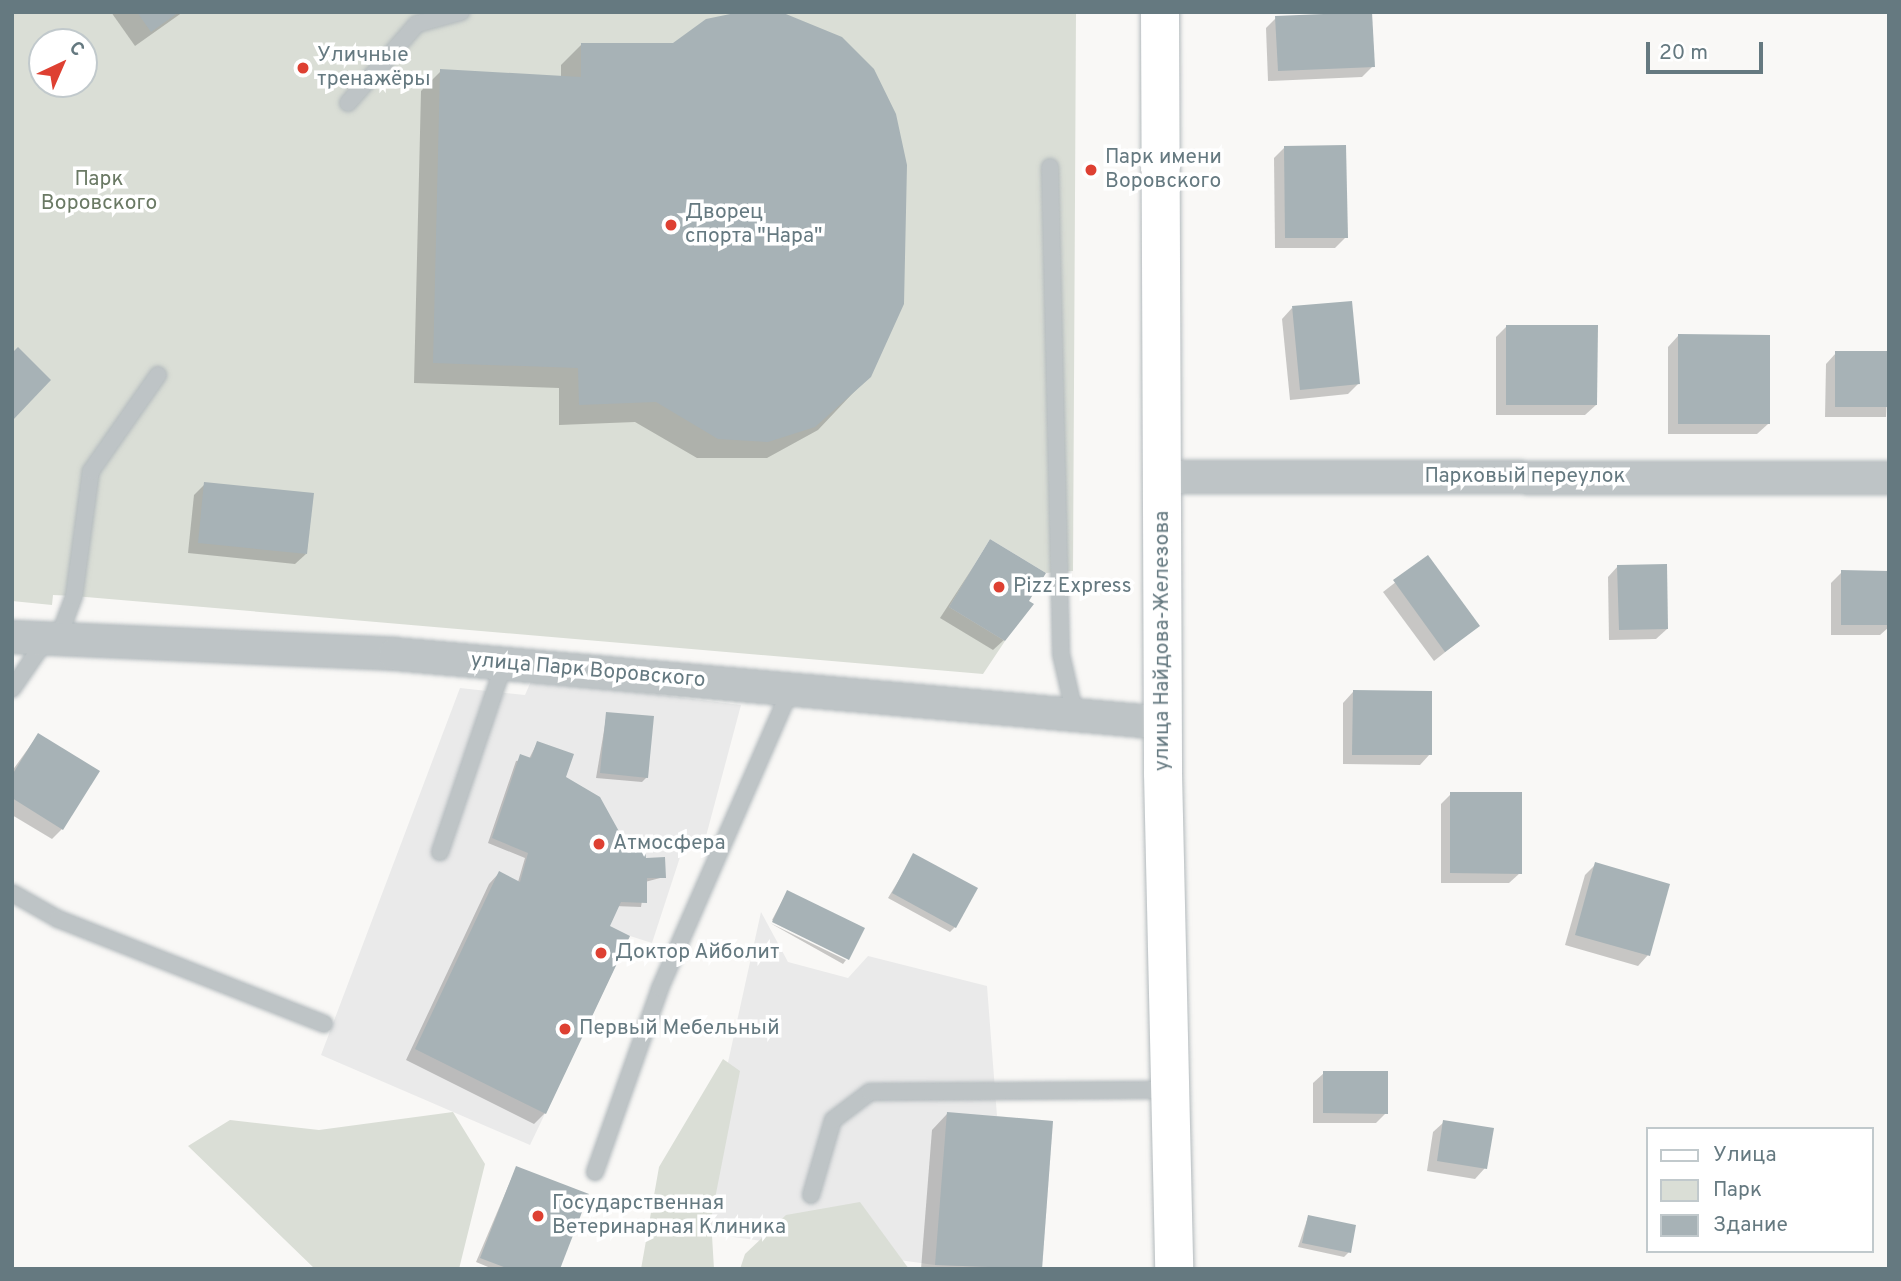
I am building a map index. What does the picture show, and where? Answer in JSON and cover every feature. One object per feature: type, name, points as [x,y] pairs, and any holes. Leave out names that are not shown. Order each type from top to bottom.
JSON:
[{"type":"main road","name":"улица Найдова-Железова","points":[[1160,12],[1163,723],[1174,1269]]},
{"type":"street","name":"Парковый переулок","points":[[1162,477],[1889,478]]},
{"type":"street","name":"улица Парк Воровского","points":[[12,637],[504,664],[1163,723]]},
{"type":"lane","points":[[348,103],[417,24],[461,12]]},
{"type":"lane","points":[[1050,167],[1061,654],[1075,715]]},
{"type":"lane","points":[[12,689],[52,638],[74,596],[91,471],[158,376]]},
{"type":"lane","points":[[440,852],[504,664]]},
{"type":"lane","points":[[595,1172],[660,988],[790,690]]},
{"type":"lane","points":[[12,892],[58,919],[324,1024]]},
{"type":"lane","points":[[811,1195],[833,1120],[870,1092],[1170,1090]]},
{"type":"shaded area","points":[[532,679],[741,705],[705,840],[685,842],[652,943],[630,936],[530,1145],[321,1055],[460,688],[525,695]]},
{"type":"shaded area","points":[[761,912],[788,962],[848,978],[868,956],[987,986],[997,1116],[1053,1121],[1042,1269],[935,1265],[691,1231]]},
{"type":"green space","name":"Парк Воровского","points":[[12,12],[1076,12],[1073,571],[1046,573],[990,539],[949,607],[1005,641],[983,674],[74,596],[53,595],[52,605],[12,601]]},
{"type":"green space","points":[[723,1059],[740,1071],[711,1219],[714,1269],[641,1269],[659,1167]]},
{"type":"green space","points":[[453,1112],[485,1164],[459,1269],[315,1269],[188,1146],[230,1120],[319,1130]]},
{"type":"green space","points":[[860,1202],[909,1269],[740,1269],[745,1254],[786,1215]]},
{"type":"building","points":[[137,12],[179,12],[151,32]]},
{"type":"building","name":"Дворец спорта \"Нара\"","points":[[740,12],[781,12],[842,37],[874,69],[896,114],[907,165],[904,304],[871,377],[815,427],[768,442],[718,439],[656,402],[579,405],[578,368],[433,363],[440,69],[581,77],[581,43],[673,43],[706,19]]},
{"type":"building","points":[[1372,12],[1375,67],[1278,71],[1275,16]]},
{"type":"building","points":[[1346,145],[1348,238],[1285,238],[1284,146]]},
{"type":"building","points":[[1352,301],[1360,384],[1300,390],[1292,306]]},
{"type":"building","points":[[1506,325],[1598,325],[1597,405],[1506,405]]},
{"type":"building","points":[[1678,334],[1770,335],[1770,424],[1678,424]]},
{"type":"building","points":[[18,347],[51,380],[12,421],[12,353]]},
{"type":"building","points":[[1835,351],[1889,351],[1889,407],[1835,407]]},
{"type":"building","points":[[204,482],[314,493],[307,554],[198,543]]},
{"type":"building","name":"Pizz Express","points":[[990,539],[1046,573],[1029,601],[1034,604],[1005,641],[949,607]]},
{"type":"building","points":[[1428,555],[1480,626],[1445,652],[1393,580]]},
{"type":"building","points":[[1667,564],[1668,629],[1619,630],[1617,565]]},
{"type":"building","points":[[1841,570],[1889,571],[1889,625],[1841,625]]},
{"type":"building","points":[[1353,690],[1432,691],[1432,755],[1352,755]]},
{"type":"building","points":[[606,712],[654,716],[648,778],[600,773]]},
{"type":"building","points":[[38,733],[100,771],[63,830],[12,798],[12,775]]},
{"type":"building","points":[[537,741],[574,754],[566,777],[600,797],[621,835],[643,835],[646,858],[665,857],[666,878],[647,878],[647,903],[621,902],[610,926],[630,936],[546,1114],[415,1049],[499,871],[520,882],[528,853],[492,838],[520,754],[531,758]]},
{"type":"building","points":[[1450,792],[1522,792],[1522,874],[1450,873]]},
{"type":"building","points":[[913,853],[978,888],[956,928],[892,893]]},
{"type":"building","points":[[1595,862],[1670,884],[1650,956],[1575,935]]},
{"type":"building","points":[[787,890],[865,928],[849,960],[772,922]]},
{"type":"building","points":[[1323,1071],[1388,1071],[1388,1114],[1323,1113]]},
{"type":"building","points":[[947,1112],[1053,1121],[1042,1269],[935,1265]]},
{"type":"building","points":[[1443,1120],[1494,1128],[1487,1169],[1437,1161]]},
{"type":"building","name":"Государственная Ветеринарная Клиника","points":[[516,1166],[589,1194],[560,1269],[509,1269],[480,1258]]},
{"type":"building","points":[[1308,1215],[1356,1225],[1351,1253],[1302,1243]]},
{"type":"place","name":"Уличные тренажёры","points":[[303,68]]},
{"type":"place","name":"Парк имени Воровского","points":[[1091,170]]},
{"type":"place","name":"Дворец спорта \"Нара\"","points":[[671,225]]},
{"type":"place","name":"Pizz Express","points":[[999,587]]},
{"type":"place","name":"Атмосфера","points":[[599,844]]},
{"type":"place","name":"Доктор Айболит","points":[[601,953]]},
{"type":"place","name":"Первый Мебельный","points":[[565,1029]]},
{"type":"place","name":"Государственная Ветеринарная Клиника","points":[[538,1216]]}]
